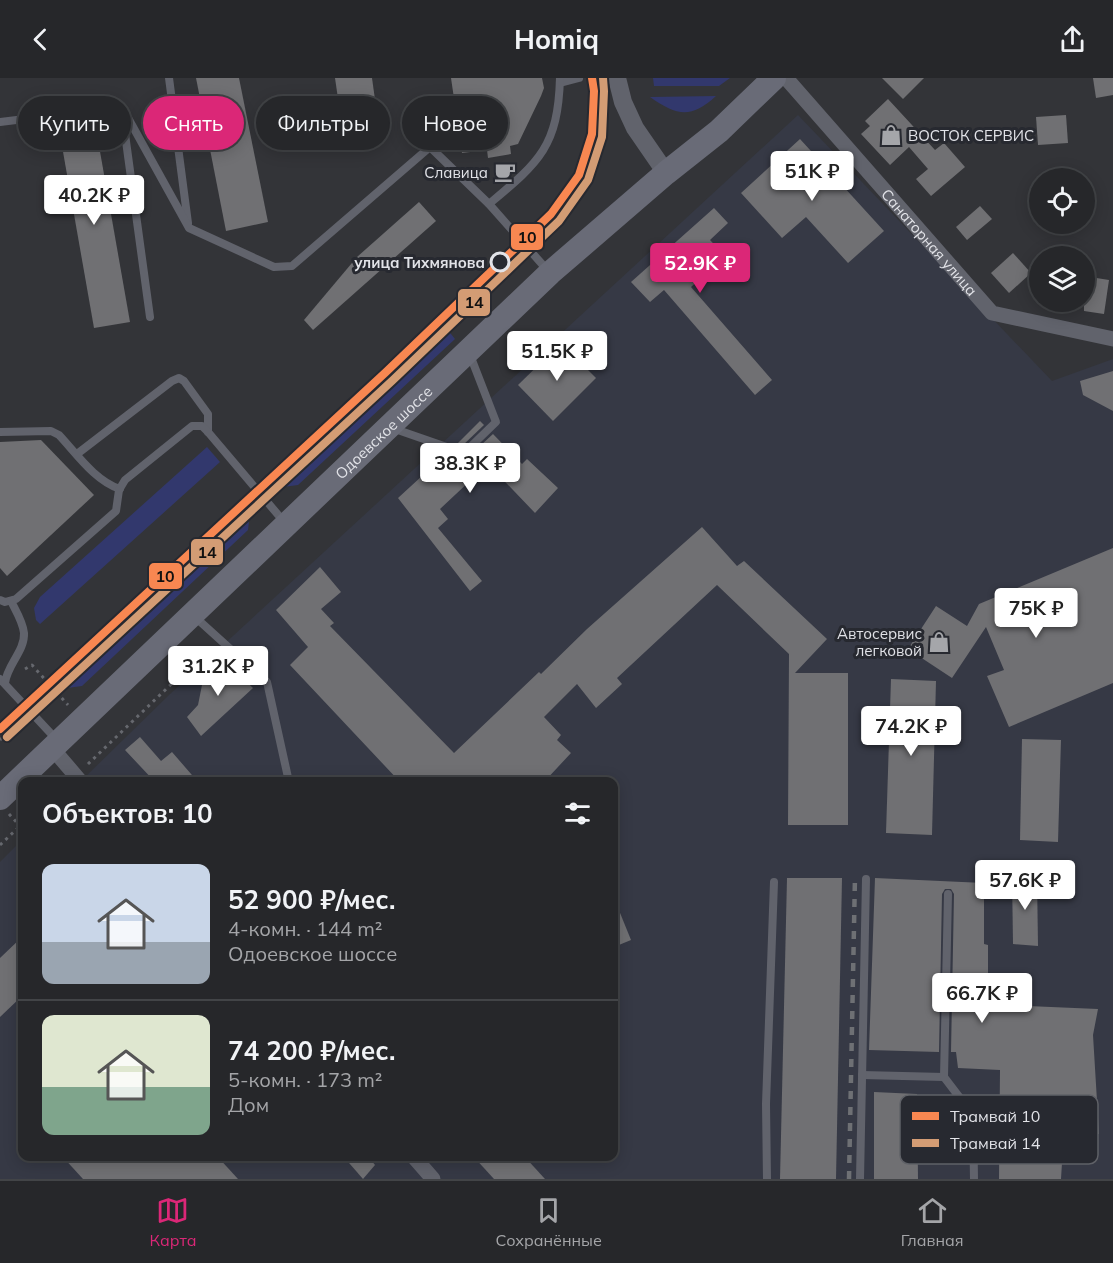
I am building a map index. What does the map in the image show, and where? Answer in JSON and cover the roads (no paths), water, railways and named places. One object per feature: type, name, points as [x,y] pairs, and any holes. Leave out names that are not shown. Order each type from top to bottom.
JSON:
[{"type":"main road","name":"Одоевское шоссе","points":[[22,777],[550,273],[666,173],[719,131],[774,78]]},
{"type":"main road","name":"Одоевское шоссе","points":[[0,798],[18,781]]},
{"type":"street","points":[[617,78],[623,102],[635,128],[666,173]]},
{"type":"street","name":"Санаторная улица","points":[[786,78],[992,313],[1113,339]]},
{"type":"street","points":[[55,745],[77,777]]},
{"type":"street","points":[[417,1161],[433,1179]]},
{"type":"lane","points":[[169,78],[189,228]]},
{"type":"lane","points":[[489,204],[528,171],[544,150],[556,122],[560,80],[579,78]]},
{"type":"lane","points":[[0,122],[18,120]]},
{"type":"lane","points":[[131,123],[189,228],[274,267],[292,266],[430,147],[489,204],[550,273]]},
{"type":"lane","points":[[128,150],[150,317]]},
{"type":"lane","points":[[388,427],[464,453],[496,422],[468,350]]},
{"type":"lane","points":[[77,454],[179,378],[184,381],[208,414],[208,432]]},
{"type":"lane","points":[[0,600],[16,599],[116,511],[120,489],[125,480],[192,426],[202,426],[208,432],[286,524]]},
{"type":"lane","points":[[0,432],[51,431],[59,435],[109,485],[120,489]]},
{"type":"lane","points":[[11,601],[24,632],[23,641],[2,681],[55,745]]},
{"type":"lane","points":[[192,614],[267,682],[288,777]]},
{"type":"lane","points":[[860,1179],[866,879]]},
{"type":"lane","points":[[767,1179],[766,1104],[774,882]]},
{"type":"lane","points":[[948,894],[944,1077],[958,1095]]},
{"type":"lane","points":[[862,1075],[944,1077]]},
{"type":"lane","points":[[974,1164],[974,1179]]},
{"type":"railway","points":[[849,1179],[855,876]]},
{"type":"tram line","name":"10","points":[[0,729],[386,372],[551,214],[579,175],[592,134],[594,91],[592,78]]},
{"type":"tram line","name":"14","points":[[7,737],[393,380],[559,221],[588,180],[602,137],[603,78]]},
{"type":"place","name":"ВОСТОК СЕРВИС","points":[[891,135]]},
{"type":"place","name":"Славица","points":[[505,172]]},
{"type":"place","name":"улица Тихмянова","points":[[500,262]]},
{"type":"place","name":"Автосервис легковой","points":[[939,642]]}]
